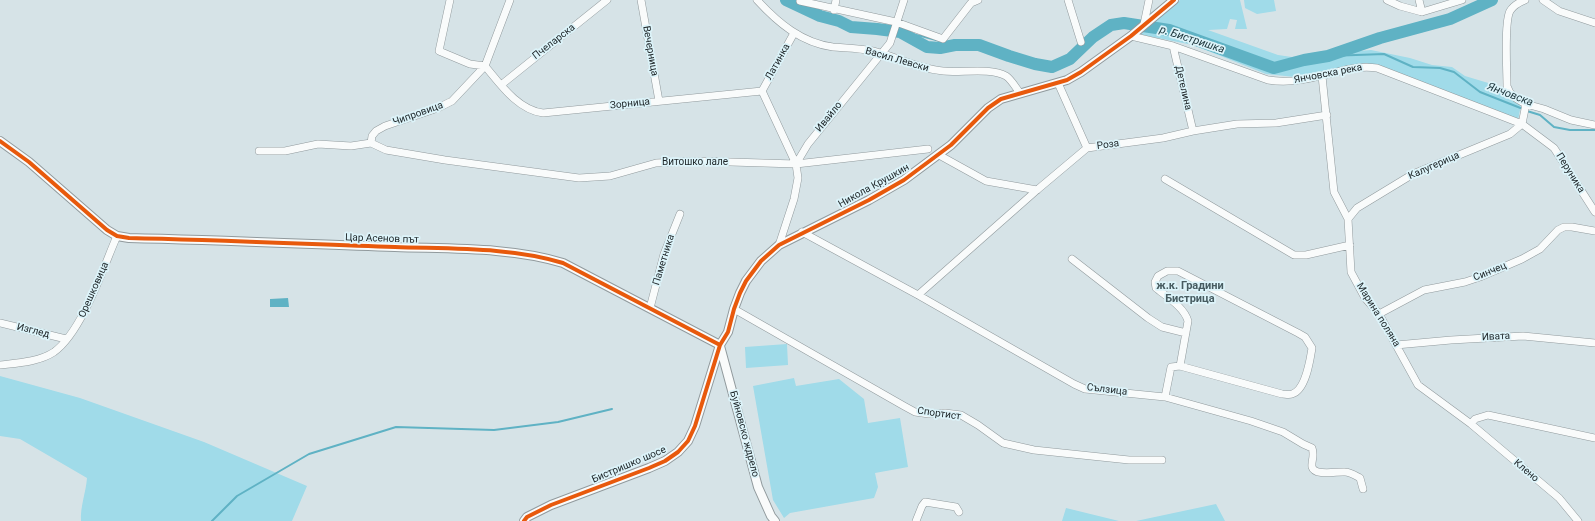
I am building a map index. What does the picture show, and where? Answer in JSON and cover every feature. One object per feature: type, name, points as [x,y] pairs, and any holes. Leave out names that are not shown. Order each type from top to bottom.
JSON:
[{"type":"street","points":[[450,0],[439,51],[470,64],[485,66]]},
{"type":"street","name":"Чипровица","points":[[371,143],[372,136],[376,131],[385,126],[438,108],[452,101],[485,66],[510,0]]},
{"type":"street","name":"Пчеларска","points":[[500,85],[607,0]]},
{"type":"street","name":"Вечерница","points":[[641,0],[659,101]]},
{"type":"street","name":"Васил Левски","points":[[757,0],[794,33],[808,40],[832,47],[871,50],[924,68],[944,72],[993,72],[1007,76],[1020,92]]},
{"type":"street","points":[[834,10],[836,0]]},
{"type":"street","name":"Ивайло","points":[[796,164],[808,144],[890,43],[904,0]]},
{"type":"street","points":[[800,2],[896,22],[943,39],[971,3],[978,0]]},
{"type":"street","points":[[1068,0],[1081,42]]},
{"type":"street","points":[[1144,24],[1149,0]]},
{"type":"street","name":"Никола Крушкин","points":[[720,345],[728,332],[734,309],[746,281],[761,261],[779,245],[802,232],[869,200],[904,180],[951,145],[988,108],[1001,99],[1020,92],[1067,80],[1081,72],[1132,35],[1174,0]]},
{"type":"street","points":[[1387,0],[1400,6],[1422,12],[1462,0]]},
{"type":"street","points":[[1419,0],[1422,12]]},
{"type":"street","points":[[1525,0],[1518,3],[1510,12],[1509,17],[1506,86],[1509,93],[1526,106],[1544,108],[1571,120],[1595,125]]},
{"type":"street","points":[[1543,0],[1559,11],[1595,23]]},
{"type":"street","name":"Латинка","points":[[762,91],[794,33]]},
{"type":"street","name":"Янчовска река","points":[[1132,35],[1173,46],[1268,80],[1280,82],[1322,76],[1365,66],[1377,68],[1522,122]]},
{"type":"street","name":"Детелина","points":[[1173,46],[1193,131]]},
{"type":"street","name":"Зорница","points":[[485,66],[500,85],[526,108],[535,112],[543,113],[762,91]]},
{"type":"street","name":"Марина поляна","points":[[1322,76],[1334,192],[1348,219],[1351,272],[1365,298],[1379,314],[1418,385],[1471,424]]},
{"type":"street","points":[[1058,83],[1087,148]]},
{"type":"street","points":[[762,91],[796,164],[798,178],[794,198],[779,245]]},
{"type":"street","points":[[1522,122],[1526,106]]},
{"type":"street","name":"Роза","points":[[918,296],[1037,190],[1087,148],[1163,138],[1193,131],[1237,124],[1276,123],[1327,115]]},
{"type":"street","name":"Перуника","points":[[1522,122],[1554,148],[1595,212]]},
{"type":"street","name":"Калугерица","points":[[1348,219],[1357,208],[1413,174],[1510,134],[1522,122]]},
{"type":"street","points":[[0,141],[29,162],[107,230],[117,236]]},
{"type":"street","points":[[259,151],[285,151],[318,144],[351,146],[371,143]]},
{"type":"street","name":"Витошко лале","points":[[371,143],[386,150],[438,159],[579,178],[610,176],[656,163],[698,161],[796,164],[928,149]]},
{"type":"street","points":[[939,155],[986,181],[1037,190]]},
{"type":"street","points":[[1165,179],[1294,255],[1306,255],[1350,245]]},
{"type":"street","name":"Паметника","points":[[650,308],[664,254],[680,214]]},
{"type":"street","name":"Синчец","points":[[1379,314],[1424,290],[1465,282],[1522,259],[1540,249],[1558,230],[1564,227],[1595,231]]},
{"type":"street","name":"Сълзица","points":[[802,232],[1074,384],[1086,389],[1166,397],[1251,421],[1283,432],[1302,444],[1312,448],[1314,454],[1313,469],[1320,473],[1346,472],[1360,478],[1363,489]]},
{"type":"street","name":"Цар Асенов път","points":[[117,236],[129,238],[432,249],[516,253],[541,256],[563,263],[720,345]]},
{"type":"street","name":"Орешковица","points":[[0,365],[19,363],[54,352],[66,339],[82,317],[117,236]]},
{"type":"street","points":[[1072,259],[1148,318],[1162,327],[1186,333]]},
{"type":"street","points":[[1166,397],[1171,367],[1180,366],[1282,394],[1293,394],[1301,387],[1309,364],[1312,348],[1305,337],[1298,333],[1178,271],[1167,271],[1158,276],[1155,282],[1156,288],[1186,314],[1188,321],[1180,366]]},
{"type":"street","name":"Спортист","points":[[734,309],[915,412],[961,415],[1004,443],[1034,450],[1129,460],[1162,460]]},
{"type":"street","name":"Изглед","points":[[0,323],[66,339]]},
{"type":"street","name":"Ивата","points":[[1396,345],[1523,336],[1595,343]]},
{"type":"street","name":"Бистришко шосе","points":[[524,521],[551,505],[649,468],[665,461],[678,452],[688,441],[695,426],[720,345]]},
{"type":"street","name":"Буйновско ждрело","points":[[720,345],[758,487],[771,516],[775,521]]},
{"type":"street","points":[[1471,424],[1475,419],[1488,415],[1595,438]]},
{"type":"street","name":"Клено","points":[[1471,424],[1559,498],[1578,521]]},
{"type":"street","points":[[916,521],[925,502],[956,507],[959,512]]},
{"type":"shaded area","points":[[1180,0],[1240,0],[1247,29],[1235,29],[1237,20],[1230,19],[1227,29],[1208,30],[1278,55],[1292,57],[1371,50],[1410,58],[1432,65],[1452,67],[1465,76],[1505,88],[1506,96],[1521,105],[1518,120],[1366,63],[1295,77],[1266,74],[1193,45],[1138,34]]},
{"type":"shaded area","points":[[1244,0],[1274,0],[1276,11],[1257,14],[1245,8]]},
{"type":"shaded area","points":[[288,298],[289,307],[270,307],[270,299]]},
{"type":"shaded area","points":[[787,344],[788,365],[746,368],[745,347]]},
{"type":"shaded area","points":[[0,376],[80,398],[204,442],[307,486],[292,521],[81,521],[81,510],[87,478],[20,439],[0,436]]},
{"type":"shaded area","points":[[794,378],[796,386],[839,379],[864,399],[868,423],[900,418],[908,467],[875,473],[878,487],[874,498],[790,513],[784,518],[773,500],[753,386]]},
{"type":"shaded area","points":[[1216,504],[1225,521],[1136,521]]},
{"type":"shaded area","points":[[1066,508],[1119,521],[1062,521]]},
{"type":"waterway","name":"р. Бистришка","points":[[786,0],[820,16],[839,21],[851,27],[900,32],[927,47],[940,48],[955,45],[979,45],[1035,64],[1052,67],[1070,59],[1093,37],[1111,25],[1124,23],[1169,30],[1274,68],[1304,60],[1328,56],[1380,38],[1450,19],[1492,0]]},
{"type":"waterway","points":[[900,32],[955,45]]},
{"type":"waterway","name":"Янчовска","points":[[1328,56],[1384,54],[1413,67],[1440,68],[1454,72],[1480,92],[1523,109]]},
{"type":"waterway","name":"Янчовска","points":[[1527,111],[1540,115],[1554,127],[1570,130],[1595,130]]},
{"type":"waterway","points":[[212,521],[237,496],[309,454],[396,427],[494,430],[558,422],[612,409]]},
{"type":"cycle path","points":[[524,521],[527,517],[551,505],[649,468],[665,461],[678,452],[688,441],[695,426],[720,345],[728,332],[740,293],[746,281],[761,261],[779,245],[869,200],[904,180],[951,145],[988,108],[1001,99],[1067,80],[1081,72],[1131,36],[1174,0]]},
{"type":"cycle path","points":[[0,141],[29,162],[107,230],[117,236],[129,238],[458,249],[502,251],[523,254],[563,263],[720,345]]},
{"type":"district","name":"ж.к. Градини Бистрица","points":[[1190,292]]}]
